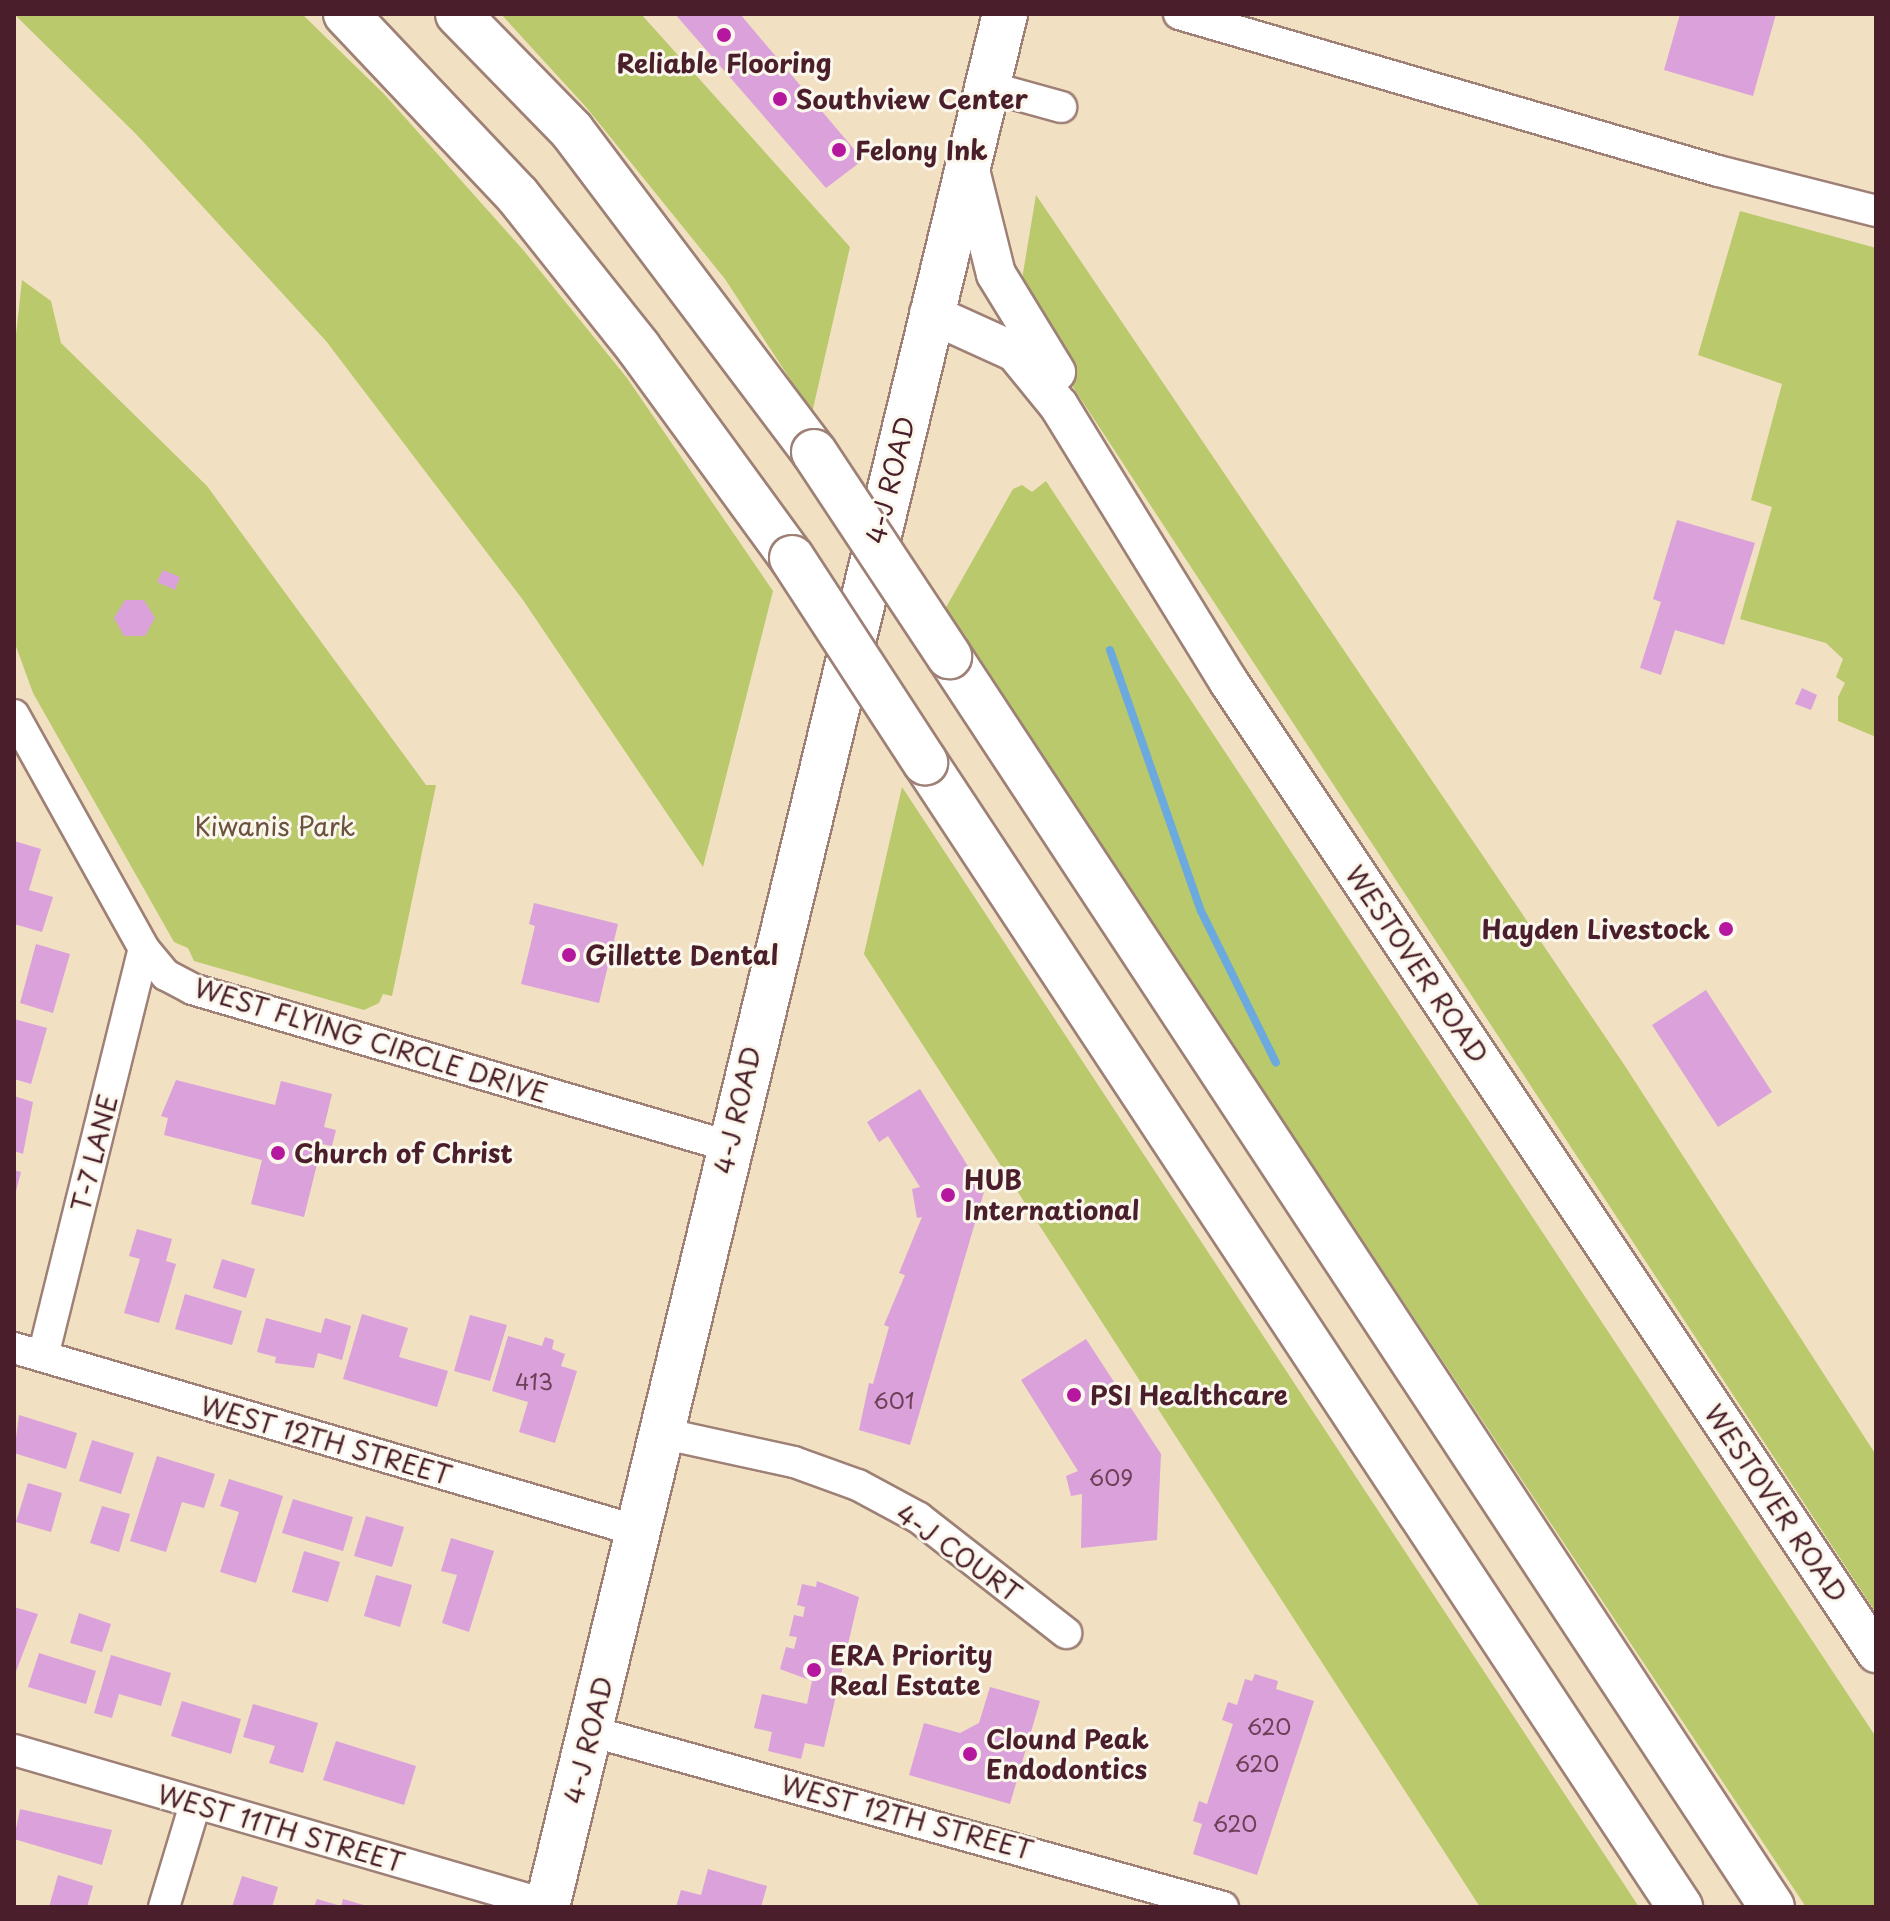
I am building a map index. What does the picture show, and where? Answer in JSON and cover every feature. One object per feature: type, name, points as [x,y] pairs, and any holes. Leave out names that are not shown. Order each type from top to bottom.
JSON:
[{"type":"main road","points":[[346,14],[518,196],[638,347],[792,558],[1680,1907]]},
{"type":"main road","points":[[458,14],[572,131],[814,452],[1772,1907]]},
{"type":"main road","name":"4-J ROAD","points":[[548,1906],[929,313],[969,166],[1005,14]]},
{"type":"street","points":[[1179,14],[1718,171],[1876,211]]},
{"type":"street","points":[[989,87],[1061,107]]},
{"type":"street","points":[[969,166],[996,274],[1058,376],[1059,406]]},
{"type":"street","name":"WESTOVER ROAD","points":[[929,313],[1015,352],[1059,406],[1229,682],[1876,1653]]},
{"type":"street","name":"WEST FLYING CIRCLE DRIVE","points":[[14,715],[144,949],[166,975],[192,989],[728,1146]]},
{"type":"street","name":"T-7 LANE","points":[[43,1356],[144,949]]},
{"type":"street","name":"WEST 12TH STREET","points":[[14,1348],[638,1531]]},
{"type":"street","name":"4-J COURT","points":[[661,1433],[794,1462],[858,1485],[919,1518],[1066,1633]]},
{"type":"street","name":"WEST 12TH STREET","points":[[590,1731],[1223,1907]]},
{"type":"street","name":"WEST 11TH STREET","points":[[14,1750],[548,1906]]},
{"type":"street","points":[[164,1907],[195,1804]]},
{"type":"green space","points":[[14,14],[302,14],[384,94],[524,251],[627,378],[773,591],[703,867],[523,600],[326,341],[136,134]]},
{"type":"green space","points":[[501,14],[641,14],[850,247],[812,413],[725,279],[586,107]]},
{"type":"green space","points":[[1036,195],[1625,1066],[1876,1455],[1876,1613],[1018,303]]},
{"type":"green space","points":[[1740,211],[1876,248],[1876,737],[1838,721],[1838,697],[1845,683],[1836,677],[1843,659],[1826,643],[1740,619],[1772,507],[1751,500],[1782,384],[1698,355]]},
{"type":"green space","name":"Kiwanis Park","points":[[22,280],[51,301],[61,343],[207,486],[426,785],[436,785],[392,996],[383,994],[379,1003],[364,1010],[194,961],[188,948],[174,942],[33,693],[14,641],[14,353]]},
{"type":"green space","points":[[1046,481],[1876,1737],[1876,1907],[1806,1907],[944,611],[1013,489],[1022,485],[1032,492]]},
{"type":"green space","points":[[902,787],[1639,1907],[1480,1907],[864,954]]},
{"type":"building","name":"Southview Center","points":[[675,14],[740,14],[863,160],[826,188]]},
{"type":"building","points":[[1680,14],[1776,14],[1753,96],[1664,70]]},
{"type":"building","points":[[1677,520],[1755,543],[1724,645],[1675,630],[1661,675],[1640,668],[1661,602],[1653,599]]},
{"type":"building","points":[[163,570],[180,577],[175,590],[157,582]]},
{"type":"building","points":[[125,600],[144,600],[155,618],[145,636],[124,636],[114,618]]},
{"type":"building","points":[[1802,688],[1817,695],[1811,710],[1795,704]]},
{"type":"building","points":[[14,841],[41,849],[29,890],[53,897],[42,932],[14,924]]},
{"type":"building","name":"Gillette Dental","points":[[534,903],[618,924],[599,1003],[521,984],[535,926],[529,924]]},
{"type":"building","points":[[36,944],[70,954],[53,1013],[20,1003]]},
{"type":"building","points":[[1706,990],[1772,1092],[1718,1127],[1652,1025]]},
{"type":"building","points":[[14,1019],[47,1028],[31,1084],[14,1079]]},
{"type":"building","name":"Church of Christ","points":[[176,1080],[275,1105],[281,1081],[332,1094],[324,1127],[336,1130],[332,1146],[322,1144],[304,1217],[251,1204],[262,1160],[164,1135],[168,1118],[161,1116]]},
{"type":"building","points":[[920,1089],[984,1192],[910,1445],[859,1430],[869,1383],[873,1384],[889,1327],[884,1325],[905,1275],[899,1273],[922,1217],[917,1218],[912,1189],[920,1187],[888,1136],[879,1142],[867,1122]]},
{"type":"building","points":[[14,1096],[33,1102],[23,1154],[14,1151]]},
{"type":"building","points":[[14,1170],[21,1172],[15,1195],[14,1195]]},
{"type":"building","points":[[137,1229],[172,1239],[166,1261],[176,1264],[159,1323],[124,1313],[140,1259],[129,1256]]},
{"type":"building","points":[[222,1259],[255,1269],[246,1298],[213,1288]]},
{"type":"building","points":[[185,1294],[242,1311],[232,1345],[175,1329]]},
{"type":"building","points":[[362,1314],[408,1328],[399,1357],[448,1371],[437,1407],[343,1379]]},
{"type":"building","points":[[470,1315],[507,1325],[490,1381],[454,1371]]},
{"type":"building","points":[[266,1318],[321,1333],[325,1318],[351,1326],[342,1360],[318,1353],[314,1368],[275,1363],[276,1357],[257,1352]]},
{"type":"building","points":[[508,1336],[542,1346],[545,1337],[554,1340],[552,1349],[565,1354],[561,1366],[577,1371],[555,1443],[519,1432],[528,1402],[492,1391]]},
{"type":"building","points":[[1086,1339],[1161,1454],[1157,1540],[1081,1548],[1082,1494],[1071,1496],[1066,1476],[1078,1471],[1021,1380]]},
{"type":"building","points":[[19,1415],[77,1433],[66,1469],[14,1453]]},
{"type":"building","points":[[92,1440],[134,1453],[121,1494],[79,1481]]},
{"type":"building","points":[[157,1456],[215,1474],[204,1508],[182,1502],[166,1552],[130,1541]]},
{"type":"building","points":[[229,1479],[283,1496],[256,1583],[220,1572],[239,1512],[220,1506]]},
{"type":"building","points":[[28,1483],[62,1493],[51,1532],[16,1522]]},
{"type":"building","points":[[293,1499],[353,1517],[343,1551],[282,1533]]},
{"type":"building","points":[[102,1506],[130,1514],[119,1552],[90,1543]]},
{"type":"building","points":[[366,1516],[404,1527],[392,1567],[354,1556]]},
{"type":"building","points":[[451,1538],[494,1551],[469,1632],[442,1623],[457,1575],[441,1571]]},
{"type":"building","points":[[304,1551],[340,1562],[328,1602],[292,1592]]},
{"type":"building","points":[[376,1575],[412,1585],[400,1627],[364,1616]]},
{"type":"building","name":"ERA Priority Real Estate","points":[[817,1581],[859,1597],[824,1747],[805,1743],[801,1759],[768,1751],[772,1732],[754,1728],[762,1694],[807,1704],[812,1681],[780,1669],[786,1647],[794,1649],[797,1637],[789,1636],[794,1615],[803,1617],[805,1607],[797,1605],[802,1584],[816,1587]]},
{"type":"building","points":[[14,1607],[38,1614],[15,1674],[14,1674]]},
{"type":"building","points":[[79,1613],[111,1624],[102,1652],[70,1643]]},
{"type":"building","points":[[39,1653],[96,1671],[86,1704],[28,1687]]},
{"type":"building","points":[[111,1655],[171,1673],[161,1706],[119,1694],[112,1718],[94,1713]]},
{"type":"building","points":[[1255,1674],[1278,1681],[1276,1689],[1314,1701],[1257,1875],[1193,1854],[1202,1824],[1193,1821],[1199,1801],[1207,1804],[1233,1724],[1222,1720],[1228,1702],[1237,1705],[1245,1679],[1252,1681]]},
{"type":"building","name":"Clound Peak Endodontics","points":[[990,1687],[1040,1701],[1010,1804],[909,1775],[924,1723],[960,1733],[979,1723]]},
{"type":"building","points":[[182,1701],[241,1719],[231,1754],[171,1736]]},
{"type":"building","points":[[253,1704],[318,1723],[303,1773],[269,1763],[275,1746],[243,1737]]},
{"type":"building","points":[[336,1741],[416,1766],[404,1805],[323,1780]]},
{"type":"building","points":[[20,1809],[112,1830],[102,1865],[14,1839]]},
{"type":"building","points":[[708,1869],[767,1886],[761,1907],[676,1907],[681,1890],[701,1895]]},
{"type":"building","points":[[58,1875],[93,1886],[87,1907],[49,1907]]},
{"type":"building","points":[[242,1876],[278,1887],[272,1907],[232,1907]]},
{"type":"building","points":[[317,1899],[341,1906],[341,1907],[314,1907]]},
{"type":"building","points":[[343,1899],[367,1906],[367,1907],[341,1907]]},
{"type":"waterway","points":[[1110,650],[1201,911],[1276,1063]]},
{"type":"place","name":"Reliable Flooring","points":[[724,35]]},
{"type":"place","name":"Southview Center","points":[[780,99]]},
{"type":"place","name":"Felony Ink","points":[[839,150]]},
{"type":"place","name":"Hayden Livestock","points":[[1726,929]]},
{"type":"place","name":"Gillette Dental","points":[[569,955]]},
{"type":"place","name":"Church of Christ","points":[[278,1153]]},
{"type":"place","name":"HUB International","points":[[948,1195]]},
{"type":"place","name":"PSI Healthcare","points":[[1074,1395]]},
{"type":"place","name":"ERA Priority Real Estate","points":[[814,1670]]},
{"type":"place","name":"Clound Peak Endodontics","points":[[970,1754]]}]
